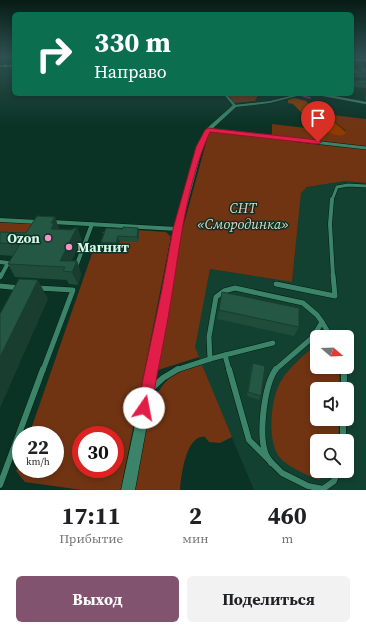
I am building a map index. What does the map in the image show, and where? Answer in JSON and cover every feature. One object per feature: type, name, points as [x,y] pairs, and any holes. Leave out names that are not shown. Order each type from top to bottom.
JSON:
[{"type":"street","points":[[128,490],[168,289],[177,229],[200,147],[208,130],[235,106],[291,96]]},
{"type":"lane","points":[[227,96],[235,106]]},
{"type":"lane","points":[[329,96],[366,103]]},
{"type":"lane","points":[[208,130],[366,148]]},
{"type":"lane","points":[[276,284],[335,296],[330,224],[330,206],[333,194],[338,187],[366,186]]},
{"type":"lane","points":[[0,220],[177,229]]},
{"type":"lane","points":[[77,264],[92,224]]},
{"type":"lane","points":[[0,262],[8,263],[0,277]]},
{"type":"lane","points":[[0,286],[23,288],[19,295]]},
{"type":"lane","points":[[0,485],[72,290],[61,288],[30,288]]},
{"type":"lane","points":[[210,359],[209,336],[216,298],[224,291],[235,288],[292,299],[303,303],[317,315],[327,330]]},
{"type":"lane","points":[[271,463],[265,451],[264,441],[266,392],[269,379],[276,369],[310,342],[318,333],[322,322]]},
{"type":"lane","points":[[147,394],[158,380],[168,373],[210,359],[273,343]]},
{"type":"lane","points":[[225,355],[249,440],[282,473],[308,486],[323,489],[330,488],[335,478]]},
{"type":"shaded area","points":[[294,98],[306,101],[311,107],[321,111],[346,132],[344,135],[330,133],[319,125],[312,123],[293,104],[288,103],[288,100]]},
{"type":"shaded area","points":[[345,181],[366,183],[366,490],[254,490],[194,347],[210,269],[292,282],[301,193],[307,187]]},
{"type":"green space","points":[[229,96],[258,96],[255,101],[233,103]]},
{"type":"green space","name":"СНТ «Смородинка»","points":[[325,114],[366,119],[366,183],[345,181],[307,187],[301,193],[292,282],[210,269],[195,347],[199,357],[158,370],[156,366],[182,231],[209,132],[214,129],[272,135],[272,124],[323,130],[334,135],[346,131]]},
{"type":"green space","points":[[0,222],[54,224],[0,242]]},
{"type":"green space","points":[[120,229],[166,232],[171,237],[124,473],[124,426],[72,426],[72,478],[123,478],[121,488],[120,490],[82,490],[25,482],[22,478],[64,478],[64,426],[32,426],[94,248],[118,248],[122,232],[101,233],[107,230]]},
{"type":"green space","points":[[310,350],[310,374],[339,374],[339,382],[310,382],[310,426],[339,426],[338,434],[310,434],[310,476],[297,470],[281,459],[272,439],[271,428],[275,397],[281,381],[293,366]]},
{"type":"green space","points":[[202,365],[232,437],[220,443],[209,442],[205,437],[199,438],[193,442],[183,466],[180,490],[134,490],[145,426],[157,395],[165,382],[176,374]]},
{"type":"building","points":[[366,80],[366,84],[354,82],[354,81]]},
{"type":"building","points":[[37,216],[55,217],[51,223],[54,223],[51,229],[71,230],[77,227],[60,261],[77,261],[72,272],[63,271],[65,267],[8,264],[20,244],[0,243],[0,232],[26,233]]},
{"type":"building","points":[[123,227],[138,228],[137,237],[118,236],[116,243],[101,242],[106,228],[123,229]]},
{"type":"building","points":[[19,279],[38,280],[0,357],[0,314]]},
{"type":"building","points":[[222,292],[299,308],[299,327],[219,310]]},
{"type":"building","points":[[253,363],[265,366],[261,396],[248,392]]},
{"type":"waterway","points":[[303,96],[310,98]]},
{"type":"place","name":"Ozon","points":[[48,238]]},
{"type":"place","name":"Магнит","points":[[69,247]]},
{"type":"route","points":[[144,408],[168,289],[177,229],[200,147],[208,130],[318,142]]}]
